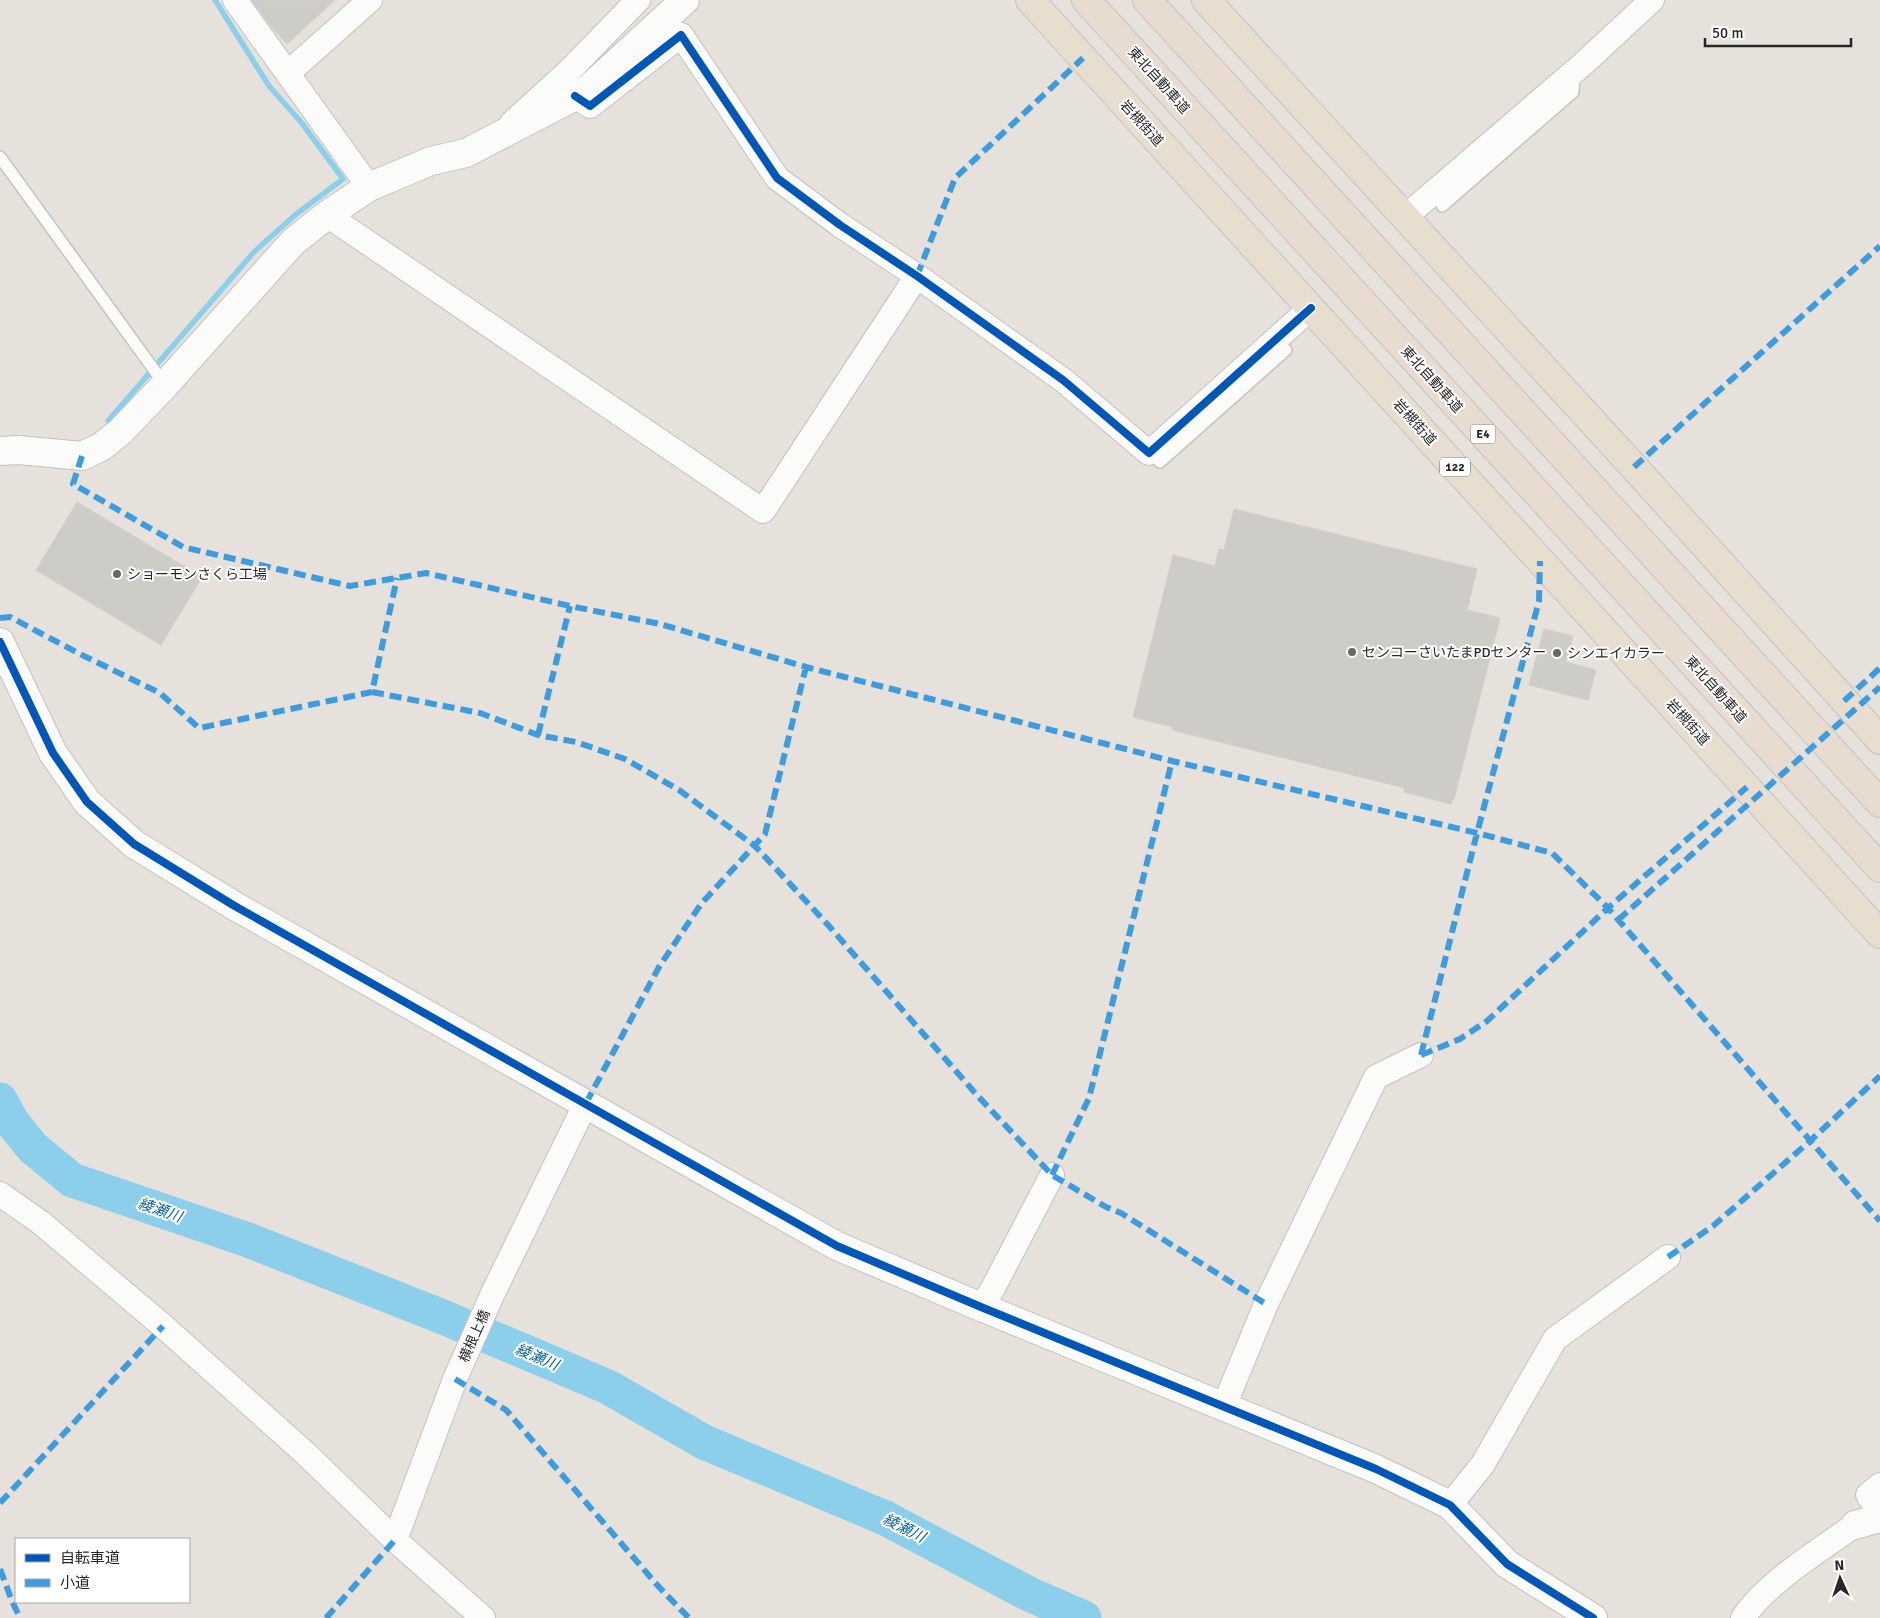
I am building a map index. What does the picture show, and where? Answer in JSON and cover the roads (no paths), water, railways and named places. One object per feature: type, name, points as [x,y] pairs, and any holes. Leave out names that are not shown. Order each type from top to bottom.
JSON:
[{"type":"highway","name":"岩槻街道","points":[[1030,0],[1880,934]]},
{"type":"highway","name":"東北自動車道","points":[[1086,0],[1880,868]]},
{"type":"highway","points":[[1147,0],[1880,803]]},
{"type":"highway","points":[[1206,0],[1634,467],[1880,740]]},
{"type":"street","points":[[235,0],[369,187]]},
{"type":"street","points":[[288,73],[370,0]]},
{"type":"street","points":[[492,140],[571,69],[638,0]]},
{"type":"street","points":[[0,451],[19,450],[82,456],[101,447],[120,432],[165,385],[293,242],[327,215],[369,187],[431,161],[466,153],[587,90],[686,0]]},
{"type":"street","points":[[1405,217],[1574,72],[1652,0]]},
{"type":"street","points":[[575,96],[590,106],[681,35],[777,178],[840,225],[917,276],[1063,380],[1149,453],[1311,308]]},
{"type":"street","points":[[327,215],[763,511],[917,276]]},
{"type":"street","points":[[0,642],[53,754],[87,802],[134,844],[233,905],[837,1246],[1376,1469],[1450,1505],[1507,1564],[1593,1618]]},
{"type":"street","points":[[1224,1406],[1266,1304],[1376,1076],[1421,1055]]},
{"type":"street","name":"横根上橋","points":[[395,1540],[455,1379],[493,1293],[586,1103]]},
{"type":"street","points":[[981,1307],[992,1290],[1052,1175]]},
{"type":"street","points":[[0,1194],[40,1222],[163,1326],[305,1453],[395,1540],[483,1618]]},
{"type":"street","points":[[1450,1505],[1483,1464],[1555,1339],[1668,1257]]},
{"type":"street","points":[[1880,1485],[1868,1495],[1880,1513]]},
{"type":"street","points":[[1743,1618],[1753,1603],[1804,1560],[1867,1521]]},
{"type":"lane","points":[[1442,206],[1573,92],[1574,72]]},
{"type":"lane","points":[[0,157],[165,385]]},
{"type":"lane","points":[[1149,453],[1160,462],[1286,350]]},
{"type":"waterway","points":[[108,421],[254,252],[295,215],[343,179],[301,122],[269,86],[215,0]]},
{"type":"waterway","name":"綾瀬川","points":[[0,1100],[12,1122],[33,1148],[72,1180],[248,1240],[443,1317],[608,1387],[704,1442],[885,1518],[1029,1594],[1084,1618]]},
{"type":"place","name":"ショーモンさくら工場","points":[[117,574]]},
{"type":"place","name":"センコーさいたまPDセンター","points":[[1352,652]]},
{"type":"place","name":"シンエイカラー","points":[[1557,653]]}]
